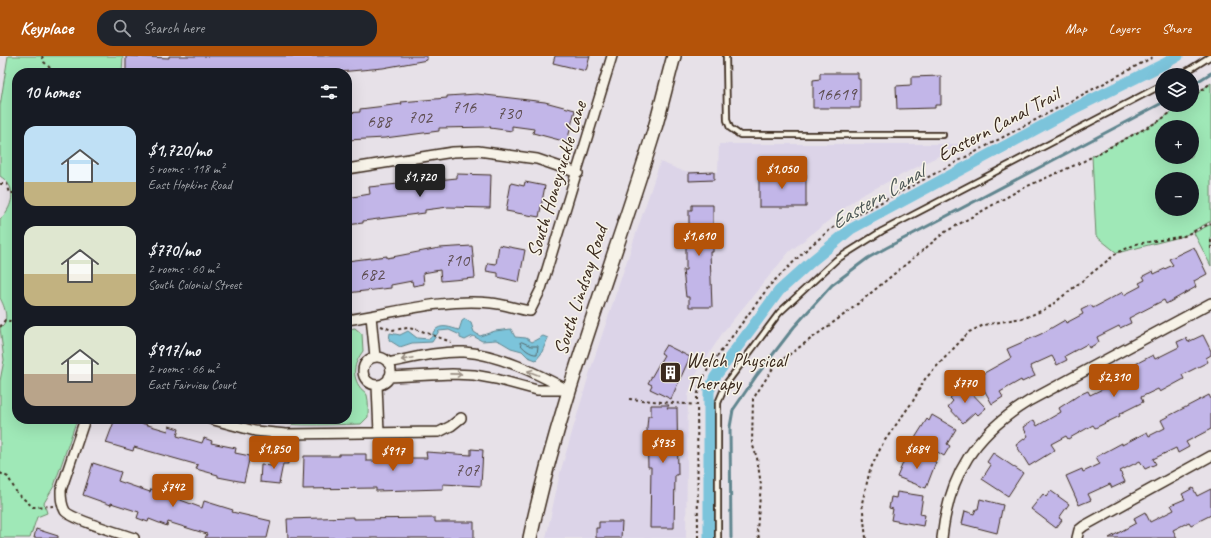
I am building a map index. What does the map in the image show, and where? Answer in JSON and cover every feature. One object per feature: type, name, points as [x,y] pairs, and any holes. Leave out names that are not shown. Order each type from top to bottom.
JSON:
[{"type":"main road","name":"South Lindsay Road","points":[[530,538],[548,458],[568,390],[651,141],[674,56]]},
{"type":"street","name":"South Honeysuckle Lane","points":[[371,316],[415,308],[460,303],[491,303],[530,311],[541,289],[578,173],[612,56]]},
{"type":"street","points":[[352,168],[453,152],[478,151],[537,159],[578,173]]},
{"type":"street","points":[[942,538],[944,516],[954,482],[966,460],[992,427],[1008,414],[1029,401],[1211,303]]},
{"type":"street","points":[[352,319],[371,316],[375,357]]},
{"type":"street","points":[[388,363],[440,353],[465,352],[506,363],[540,375],[568,390]]},
{"type":"street","points":[[375,357],[388,363],[390,370],[389,377],[384,383],[377,385],[369,383],[363,372],[365,364],[375,357]]},
{"type":"street","points":[[389,377],[452,374],[474,375],[496,379],[537,390],[568,390]]},
{"type":"street","points":[[377,385],[379,433]]},
{"type":"street","points":[[228,424],[254,431],[286,434],[439,432],[451,426],[461,418]]},
{"type":"street","points":[[84,424],[61,490],[61,502],[66,512],[75,517],[134,538]]},
{"type":"street","points":[[1077,538],[1079,530],[1084,526],[1211,456]]},
{"type":"lane","points":[[726,56],[727,120],[730,128],[740,135],[942,134]]},
{"type":"lane","points":[[1192,68],[1211,56]]},
{"type":"lane","points":[[718,538],[720,398],[726,384],[779,313],[836,260],[882,231],[1155,89]]},
{"type":"path","points":[[42,56],[44,62],[50,68]]},
{"type":"path","name":"Eastern Canal Trail","points":[[698,538],[698,405],[700,385],[708,369],[770,285],[809,247],[831,229],[1155,56]]},
{"type":"path","points":[[1199,92],[1211,83]]},
{"type":"path","points":[[759,538],[757,530],[761,485],[757,458],[752,443],[753,399],[775,365],[849,311],[945,232],[1021,189],[1082,162],[1159,121],[1171,112]]},
{"type":"path","points":[[0,184],[6,184],[10,193],[12,193]]},
{"type":"path","points":[[866,538],[862,503],[870,470],[883,443],[913,401],[925,379],[969,332],[984,325],[1027,317],[1048,308],[1117,253],[1136,244],[1184,236],[1211,223]]},
{"type":"path","points":[[1211,240],[1211,250]]},
{"type":"path","points":[[0,327],[4,320],[12,322]]},
{"type":"path","points":[[372,327],[382,326],[392,330],[408,328],[438,338]]},
{"type":"path","points":[[629,399],[698,405]]},
{"type":"path","points":[[0,473],[8,476],[17,493],[33,507],[52,506],[61,502]]},
{"type":"shaded area","points":[[719,144],[962,144],[860,196],[789,252],[723,332],[693,379],[688,396],[686,538],[546,538],[560,473],[591,368],[660,162],[683,171],[718,172]]},
{"type":"green space","points":[[8,56],[123,56],[122,68],[12,68],[12,194],[8,184],[0,176],[0,106]]},
{"type":"green space","points":[[1211,83],[1211,221],[1184,236],[1117,253],[1096,236],[1092,156],[1155,123],[1155,164],[1199,164],[1199,120],[1160,120],[1171,112],[1199,112],[1199,92]]},
{"type":"green space","points":[[12,198],[12,424],[75,424],[54,486],[44,503],[47,513],[37,517],[30,538],[0,538],[0,381],[4,360],[0,328],[5,322],[6,314],[0,298],[0,219],[9,208]]},
{"type":"green space","points":[[1211,224],[1211,266],[1194,233]]},
{"type":"green space","points":[[352,328],[355,328],[362,334],[363,351],[356,363],[355,377],[360,387],[367,395],[368,417],[361,424],[317,425],[289,424],[352,424]]},
{"type":"water","points":[[465,319],[471,323],[474,332],[480,336],[495,331],[511,329],[515,337],[526,338],[532,342],[543,336],[548,338],[541,354],[536,360],[528,357],[522,351],[511,348],[496,340],[482,341],[473,336],[465,340],[460,338],[460,335],[449,330],[439,331],[432,342],[412,343],[400,347],[389,340],[390,333],[400,335],[408,331],[417,338],[429,339],[434,331],[440,327],[459,330],[462,321]]},
{"type":"building","points":[[126,56],[169,58],[169,56],[427,56],[427,60],[383,68],[352,71],[352,68],[126,68]]},
{"type":"building","points":[[555,56],[590,56],[586,71],[553,63]]},
{"type":"building","points":[[820,73],[858,73],[858,79],[860,79],[860,108],[813,108],[813,80],[820,79]]},
{"type":"building","points":[[941,76],[941,105],[935,105],[935,108],[897,109],[896,86],[911,85],[911,77]]},
{"type":"building","points":[[477,94],[545,102],[575,110],[567,142],[533,133],[534,129],[512,126],[512,131],[490,128],[491,127],[439,128],[439,131],[385,138],[352,140],[352,113],[360,112],[360,109],[402,104],[401,102],[447,98],[447,96]]},
{"type":"building","points":[[714,172],[714,180],[689,181],[689,173]]},
{"type":"building","points":[[457,174],[491,175],[490,208],[448,207],[425,210],[425,213],[363,221],[363,223],[352,224],[352,197],[370,194],[369,187],[457,178]]},
{"type":"building","points":[[759,174],[806,174],[806,207],[759,207]]},
{"type":"building","points":[[525,182],[545,186],[539,217],[506,211],[511,183],[524,186]]},
{"type":"building","points":[[692,205],[713,205],[713,252],[710,252],[712,307],[689,307],[689,297],[686,297],[683,270],[686,270],[686,234],[689,234],[689,210],[692,210]]},
{"type":"building","points":[[499,245],[525,250],[519,282],[498,277],[498,273],[486,271],[488,263],[496,264]]},
{"type":"building","points":[[472,246],[475,278],[441,281],[440,270],[423,273],[424,284],[413,286],[412,281],[391,285],[391,288],[352,292],[352,260],[387,256],[387,258],[439,248]]},
{"type":"building","points":[[1194,247],[1207,274],[1194,281],[1196,287],[1166,304],[1164,300],[1129,318],[1131,323],[1120,328],[1119,326],[1097,337],[1099,342],[1089,348],[1087,344],[1065,356],[1067,360],[1057,365],[1052,356],[1030,366],[1035,376],[1022,382],[1021,380],[1000,392],[1003,397],[992,404],[977,377],[1011,358],[1007,349],[1041,334],[1065,320],[1066,323],[1083,314],[1081,310],[1091,305],[1093,308],[1123,292],[1124,295],[1141,286],[1139,283],[1145,280],[1143,276],[1153,271],[1154,274],[1173,265],[1169,259]]},
{"type":"building","points":[[1203,335],[1211,351],[1211,355],[1206,358],[1208,362],[1182,375],[1184,379],[1160,392],[1158,389],[1141,397],[1143,402],[1119,414],[1120,416],[1095,428],[1093,425],[1068,439],[1066,436],[1051,444],[1055,450],[1029,466],[1016,445],[1028,436],[1023,427],[1034,420],[1037,426],[1061,412],[1059,408],[1079,395],[1088,391],[1090,395],[1113,384],[1113,382],[1125,376],[1122,371],[1153,355],[1155,359],[1179,347],[1177,342],[1186,338],[1188,342]]},
{"type":"building","name":"Welch Physical Therapy","points":[[666,345],[690,357],[671,399],[650,389],[652,385],[648,383],[664,355],[661,353]]},
{"type":"building","points":[[964,385],[986,408],[978,415],[975,412],[963,423],[948,407],[953,401],[950,398]]},
{"type":"building","points":[[1209,395],[1211,399],[1211,429],[1186,442],[1189,447],[1178,453],[1176,448],[1153,459],[1156,464],[1145,469],[1140,461],[1120,471],[1125,482],[1112,488],[1110,484],[1088,494],[1091,500],[1079,505],[1066,476],[1082,469],[1083,472],[1100,464],[1096,457],[1122,443],[1122,445],[1147,432],[1149,436],[1165,428],[1161,420]]},
{"type":"building","points":[[651,405],[669,405],[667,408],[677,408],[678,475],[675,475],[674,528],[650,528],[651,467],[648,467],[647,427],[648,416],[651,416]]},
{"type":"building","points":[[932,415],[956,429],[947,444],[950,446],[944,456],[915,438],[927,419],[929,421]]},
{"type":"building","points":[[113,424],[144,424],[168,431],[169,426],[179,429],[177,436],[202,443],[204,438],[212,441],[211,443],[236,448],[235,453],[250,456],[244,482],[218,477],[218,475],[196,469],[198,465],[134,447],[133,451],[106,443]]},
{"type":"building","points":[[471,449],[483,450],[481,486],[443,484],[443,489],[376,491],[376,488],[303,489],[304,456],[366,454],[366,461],[389,461],[389,455],[405,455],[405,458],[427,458],[426,452],[471,455]]},
{"type":"building","points":[[908,451],[936,462],[926,488],[897,477]]},
{"type":"building","points":[[993,453],[1023,473],[1008,496],[982,479],[991,465],[987,462]]},
{"type":"building","points":[[273,454],[288,455],[288,464],[283,464],[279,484],[260,482],[261,465],[272,466]]},
{"type":"building","points":[[93,463],[121,472],[118,481],[150,492],[151,489],[202,508],[204,501],[233,510],[232,512],[271,521],[267,538],[205,538],[207,534],[168,522],[167,526],[149,519],[148,522],[137,518],[139,512],[111,503],[111,505],[83,495]]},
{"type":"building","points":[[1193,488],[1197,496],[1211,489],[1211,515],[1191,525],[1189,522],[1173,530],[1177,538],[1109,538],[1136,523],[1134,518],[1145,512],[1150,522],[1174,510],[1171,505],[1185,499],[1182,494]]},
{"type":"building","points":[[1051,491],[1069,504],[1059,518],[1062,520],[1056,528],[1031,509],[1043,494],[1046,497]]},
{"type":"building","points":[[897,492],[923,496],[920,514],[925,515],[923,526],[891,520],[893,509],[889,508],[891,497],[896,498]]},
{"type":"building","points":[[980,499],[1003,505],[997,533],[962,524],[965,511],[974,514],[976,509],[978,509]]},
{"type":"building","points":[[354,517],[354,519],[435,518],[435,522],[474,522],[474,538],[288,538],[287,519]]},
{"type":"building","points":[[599,522],[622,522],[621,538],[596,538],[596,528],[599,528]]},
{"type":"building","points":[[36,529],[58,536],[58,538],[34,538]]},
{"type":"waterway","name":"Eastern Canal","points":[[709,538],[709,391],[715,377],[779,291],[851,229],[1077,107],[1178,56]]},
{"type":"waterway","points":[[1199,81],[1211,73]]},
{"type":"waterway","points":[[731,538],[730,427],[733,410],[757,375],[794,327],[832,285],[868,258],[886,248],[1155,107]]},
{"type":"place","name":"Welch Physical Therapy","points":[[670,372]]}]
